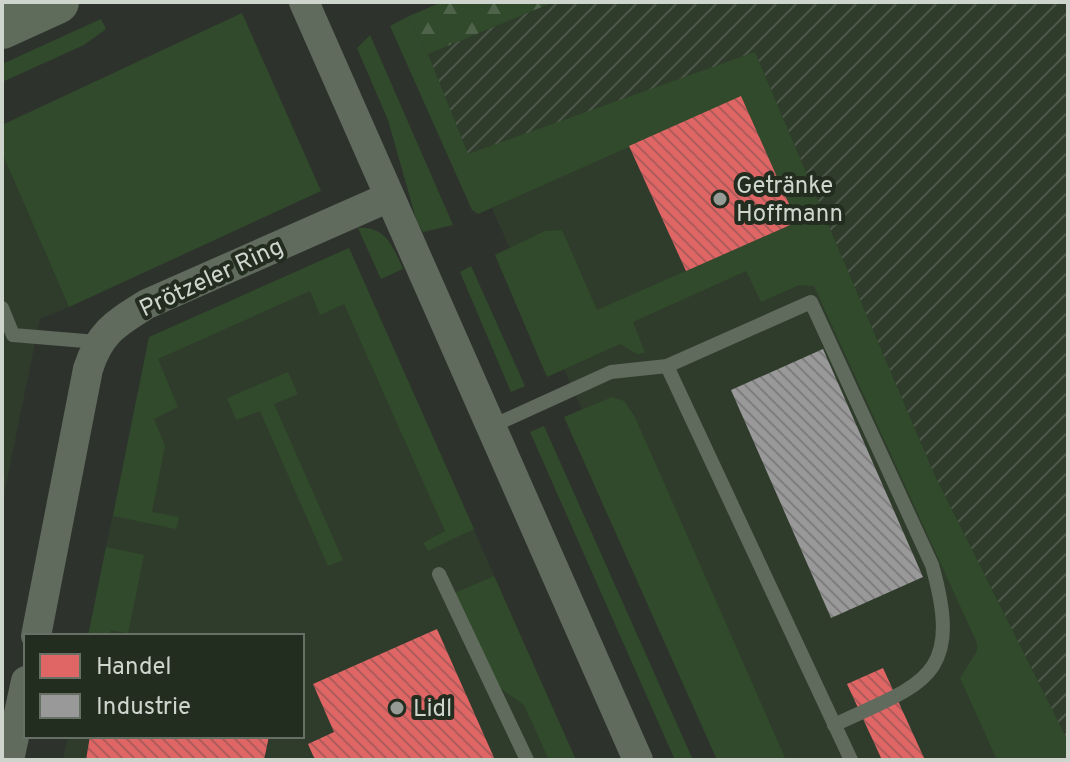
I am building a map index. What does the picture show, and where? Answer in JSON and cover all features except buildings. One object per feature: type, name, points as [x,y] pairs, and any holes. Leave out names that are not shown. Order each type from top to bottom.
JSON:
[{"type":"main road","points":[[2,27],[57,2]]},
{"type":"street","points":[[304,2],[387,198],[638,760]]},
{"type":"street","name":"Prötzeler Ring","points":[[97,342],[113,326],[147,304],[387,198]]},
{"type":"street","points":[[36,634],[88,369],[97,342]]},
{"type":"street","points":[[9,760],[24,690]]},
{"type":"lane","points":[[490,427],[611,372],[667,366],[811,302],[932,565],[943,604],[937,661],[919,685],[834,725]]},
{"type":"lane","points":[[2,308],[13,335],[97,342]]},
{"type":"lane","points":[[667,366],[851,760]]},
{"type":"lane","points":[[439,574],[527,760]]},
{"type":"shaded area","points":[[554,2],[1068,2],[1068,741],[934,474],[755,52],[468,155],[428,54]]},
{"type":"shaded area","points":[[755,52],[934,474],[1068,741],[1068,760],[739,760],[468,155]]},
{"type":"shaded area","points":[[2,153],[69,307],[40,319],[2,504]]},
{"type":"shaded area","points":[[349,248],[576,760],[63,760],[68,738],[304,738],[304,634],[88,634],[149,337]]},
{"type":"green space","points":[[442,2],[554,2],[428,54],[407,17]]},
{"type":"green space","points":[[242,13],[321,191],[69,307],[2,153],[2,125]]},
{"type":"green space","points":[[407,17],[428,54],[468,154],[755,52],[934,474],[1068,741],[1068,760],[997,760],[960,678],[977,651],[977,643],[814,286],[799,285],[761,302],[746,271],[633,322],[645,353],[637,354],[620,344],[547,377],[495,255],[545,231],[562,230],[597,310],[797,222],[741,97],[478,214],[472,210],[390,26]]},
{"type":"green space","points":[[101,19],[106,29],[84,45],[2,82],[2,64]]},
{"type":"green space","points":[[370,35],[453,225],[423,232],[417,222],[388,120],[357,48]]},
{"type":"green space","points":[[358,228],[368,228],[382,234],[392,246],[403,269],[381,279]]},
{"type":"green space","points":[[349,248],[474,529],[428,551],[423,543],[445,531],[344,304],[320,315],[310,291],[158,359],[178,407],[154,419],[165,446],[152,512],[179,517],[176,529],[113,516],[149,337]]},
{"type":"green space","points":[[471,266],[525,386],[511,392],[460,272]]},
{"type":"green space","points":[[288,372],[298,394],[274,404],[343,560],[328,566],[260,411],[236,420],[227,398]]},
{"type":"green space","points":[[612,397],[624,401],[635,417],[786,760],[717,760],[564,417]]},
{"type":"green space","points":[[544,426],[693,760],[675,760],[530,432]]},
{"type":"green space","points":[[106,547],[144,555],[128,634],[111,630],[110,634],[88,634]]},
{"type":"green space","points":[[494,576],[576,760],[549,760],[524,705],[500,688],[455,593]]},
{"type":"place","name":"Getränke Hoffmann","points":[[720,199]]},
{"type":"place","name":"Lidl","points":[[397,708]]}]
